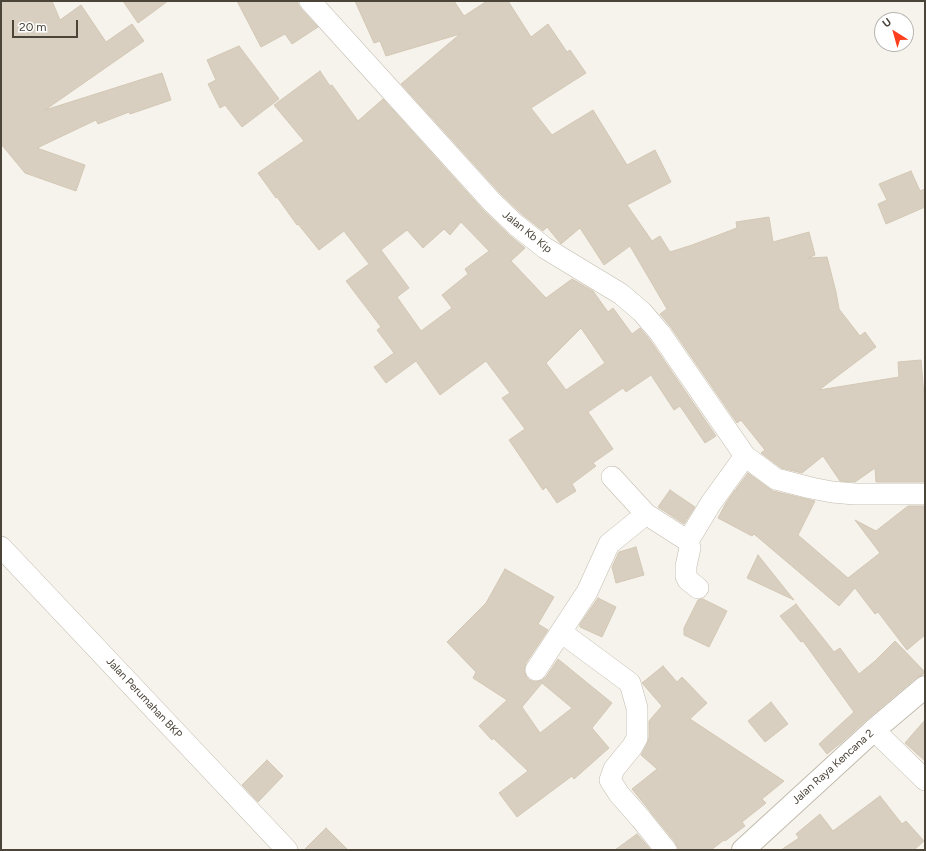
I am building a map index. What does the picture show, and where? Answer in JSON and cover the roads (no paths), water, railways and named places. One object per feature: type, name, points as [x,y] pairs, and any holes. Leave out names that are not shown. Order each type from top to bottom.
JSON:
[{"type":"street","name":"Jalan Kb Kip","points":[[310,1],[492,202],[516,225],[545,248],[621,294],[642,312],[660,333],[745,456],[776,479],[811,488],[855,494],[925,494]]},
{"type":"street","points":[[688,541],[711,503],[745,456]]},
{"type":"street","points":[[612,476],[646,514],[688,541],[690,548],[686,566],[686,576],[688,580],[698,588]]},
{"type":"street","points":[[536,670],[587,592],[609,544],[646,514]]},
{"type":"street","name":"Jalan Perumahan BKP","points":[[1,547],[287,850]]},
{"type":"street","points":[[561,632],[630,683],[637,708],[637,738],[632,747],[614,769],[610,780],[619,794],[666,850]]},
{"type":"street","name":"Jalan Raya Kencana 2","points":[[743,850],[874,730],[925,687]]},
{"type":"street","points":[[874,730],[925,780]]}]
